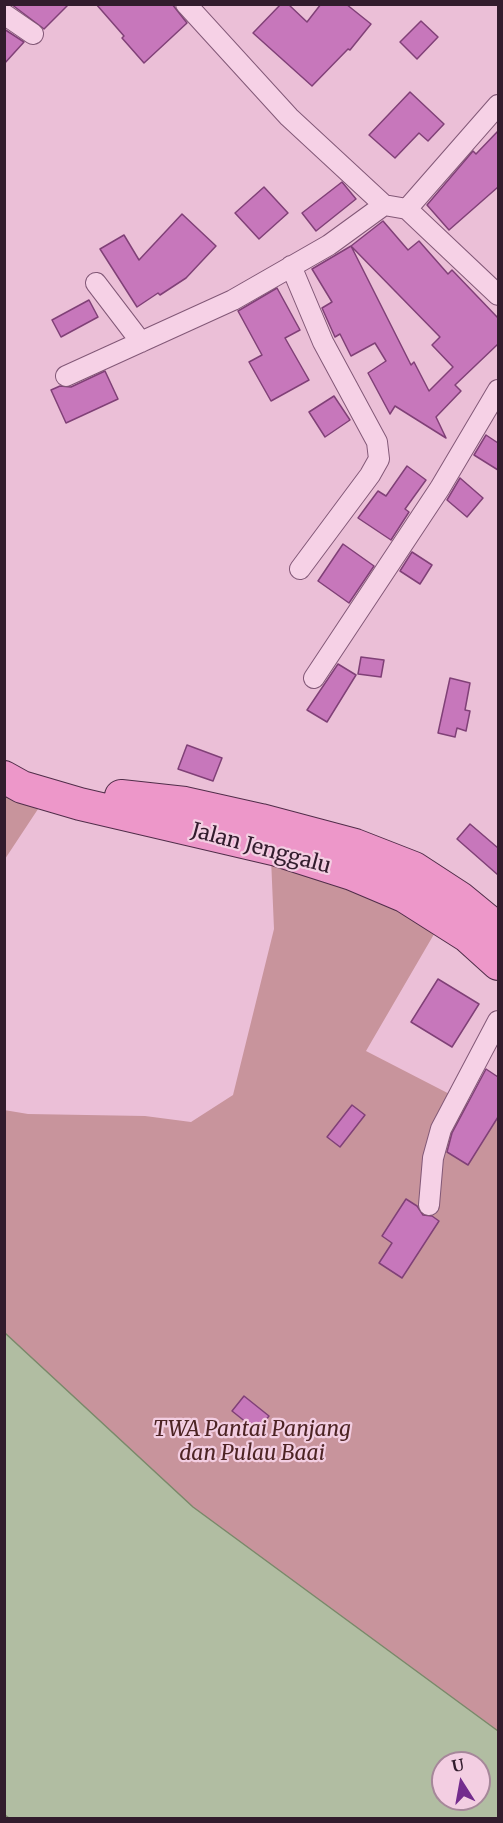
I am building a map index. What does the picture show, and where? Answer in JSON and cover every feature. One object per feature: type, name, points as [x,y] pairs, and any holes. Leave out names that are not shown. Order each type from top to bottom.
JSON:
[{"type":"main road","name":"Jalan Jenggalu","points":[[15,777],[70,789],[196,806],[261,820],[355,845],[414,868],[460,898],[498,929]]},
{"type":"main road","name":"Jalan Jenggalu","points":[[15,777],[80,804],[277,850],[352,874],[404,896],[467,936],[498,964]]},
{"type":"street","points":[[186,4],[289,117],[384,205],[407,209],[498,295]]},
{"type":"street","points":[[4,14],[33,34]]},
{"type":"street","points":[[407,209],[498,105]]},
{"type":"street","points":[[66,376],[233,300],[329,245],[384,205]]},
{"type":"street","points":[[291,266],[323,342],[377,442],[379,459],[370,475],[300,569]]},
{"type":"street","points":[[96,284],[141,342]]},
{"type":"street","points":[[314,678],[440,488],[498,390]]},
{"type":"street","points":[[429,1204],[433,1158],[441,1129],[498,1021]]},
{"type":"green space","points":[[5,788],[40,806],[5,859]]},
{"type":"green space","name":"TWA Pantai Panjang dan Pulau Baai","points":[[271,858],[355,885],[437,929],[366,1051],[498,1119],[498,1818],[5,1818],[4,1110],[28,1114],[145,1116],[191,1122],[233,1095],[274,929]]},
{"type":"shaded area","points":[[5,1333],[193,1507],[498,1731],[498,1818],[9,1818],[5,1815]]},
{"type":"building","points":[[11,4],[69,4],[44,29]]},
{"type":"building","points":[[96,4],[172,4],[187,23],[144,63]]},
{"type":"building","points":[[281,4],[288,4],[307,22],[321,4],[346,4],[371,24],[350,50],[348,49],[312,86],[253,33]]},
{"type":"building","points":[[421,21],[438,37],[417,59],[400,42]]},
{"type":"building","points":[[4,29],[24,42],[4,64]]},
{"type":"building","points":[[410,92],[444,124],[428,141],[419,133],[395,158],[369,135]]},
{"type":"building","points":[[498,131],[498,187],[449,230],[427,205],[473,151],[476,154]]},
{"type":"building","points":[[342,182],[356,199],[316,231],[302,213]]},
{"type":"building","points":[[264,187],[288,213],[259,239],[235,213]]},
{"type":"building","points":[[182,214],[216,246],[186,278],[137,307],[100,249],[124,235],[139,260]]},
{"type":"building","points":[[383,221],[408,250],[419,241],[448,274],[452,270],[498,318],[498,344],[455,385],[461,391],[436,417],[446,438],[395,406],[390,414],[368,373],[386,361],[375,343],[351,356],[340,334],[335,337],[322,308],[332,302],[312,269],[351,246]],"holes":[[[351,246],[440,337],[432,345],[453,367],[429,391],[414,362],[411,365]]]},
{"type":"building","points":[[277,288],[300,330],[285,338],[309,380],[271,401],[249,362],[262,355],[238,311]]},
{"type":"building","points":[[89,300],[98,317],[61,337],[52,320]]},
{"type":"building","points":[[105,371],[118,399],[66,423],[51,390],[60,386],[71,387]]},
{"type":"building","points":[[334,396],[350,420],[325,437],[309,412]]},
{"type":"building","points":[[486,435],[498,443],[498,470],[474,455]]},
{"type":"building","points":[[407,466],[426,480],[405,509],[409,512],[391,540],[358,518],[378,491],[386,496]]},
{"type":"building","points":[[460,478],[483,498],[467,517],[447,500]]},
{"type":"building","points":[[343,544],[374,566],[349,603],[318,581]]},
{"type":"building","points":[[412,552],[432,565],[420,584],[400,571]]},
{"type":"building","points":[[361,657],[384,660],[381,677],[358,674]]},
{"type":"building","points":[[338,664],[356,675],[327,722],[307,710]]},
{"type":"building","points":[[450,678],[470,683],[465,710],[470,711],[466,731],[457,728],[455,737],[438,733]]},
{"type":"building","points":[[187,745],[222,758],[213,781],[178,769]]},
{"type":"building","points":[[470,824],[498,848],[498,875],[457,839]]},
{"type":"building","points":[[438,979],[479,1004],[452,1047],[411,1022]]},
{"type":"building","points":[[486,1069],[498,1077],[498,1117],[468,1165],[447,1152],[452,1133]]},
{"type":"building","points":[[352,1105],[365,1115],[340,1147],[327,1137]]},
{"type":"building","points":[[406,1199],[417,1206],[423,1215],[432,1216],[439,1221],[402,1278],[379,1263],[392,1243],[382,1236]]},
{"type":"building","points":[[244,1396],[269,1416],[257,1431],[232,1411]]}]
